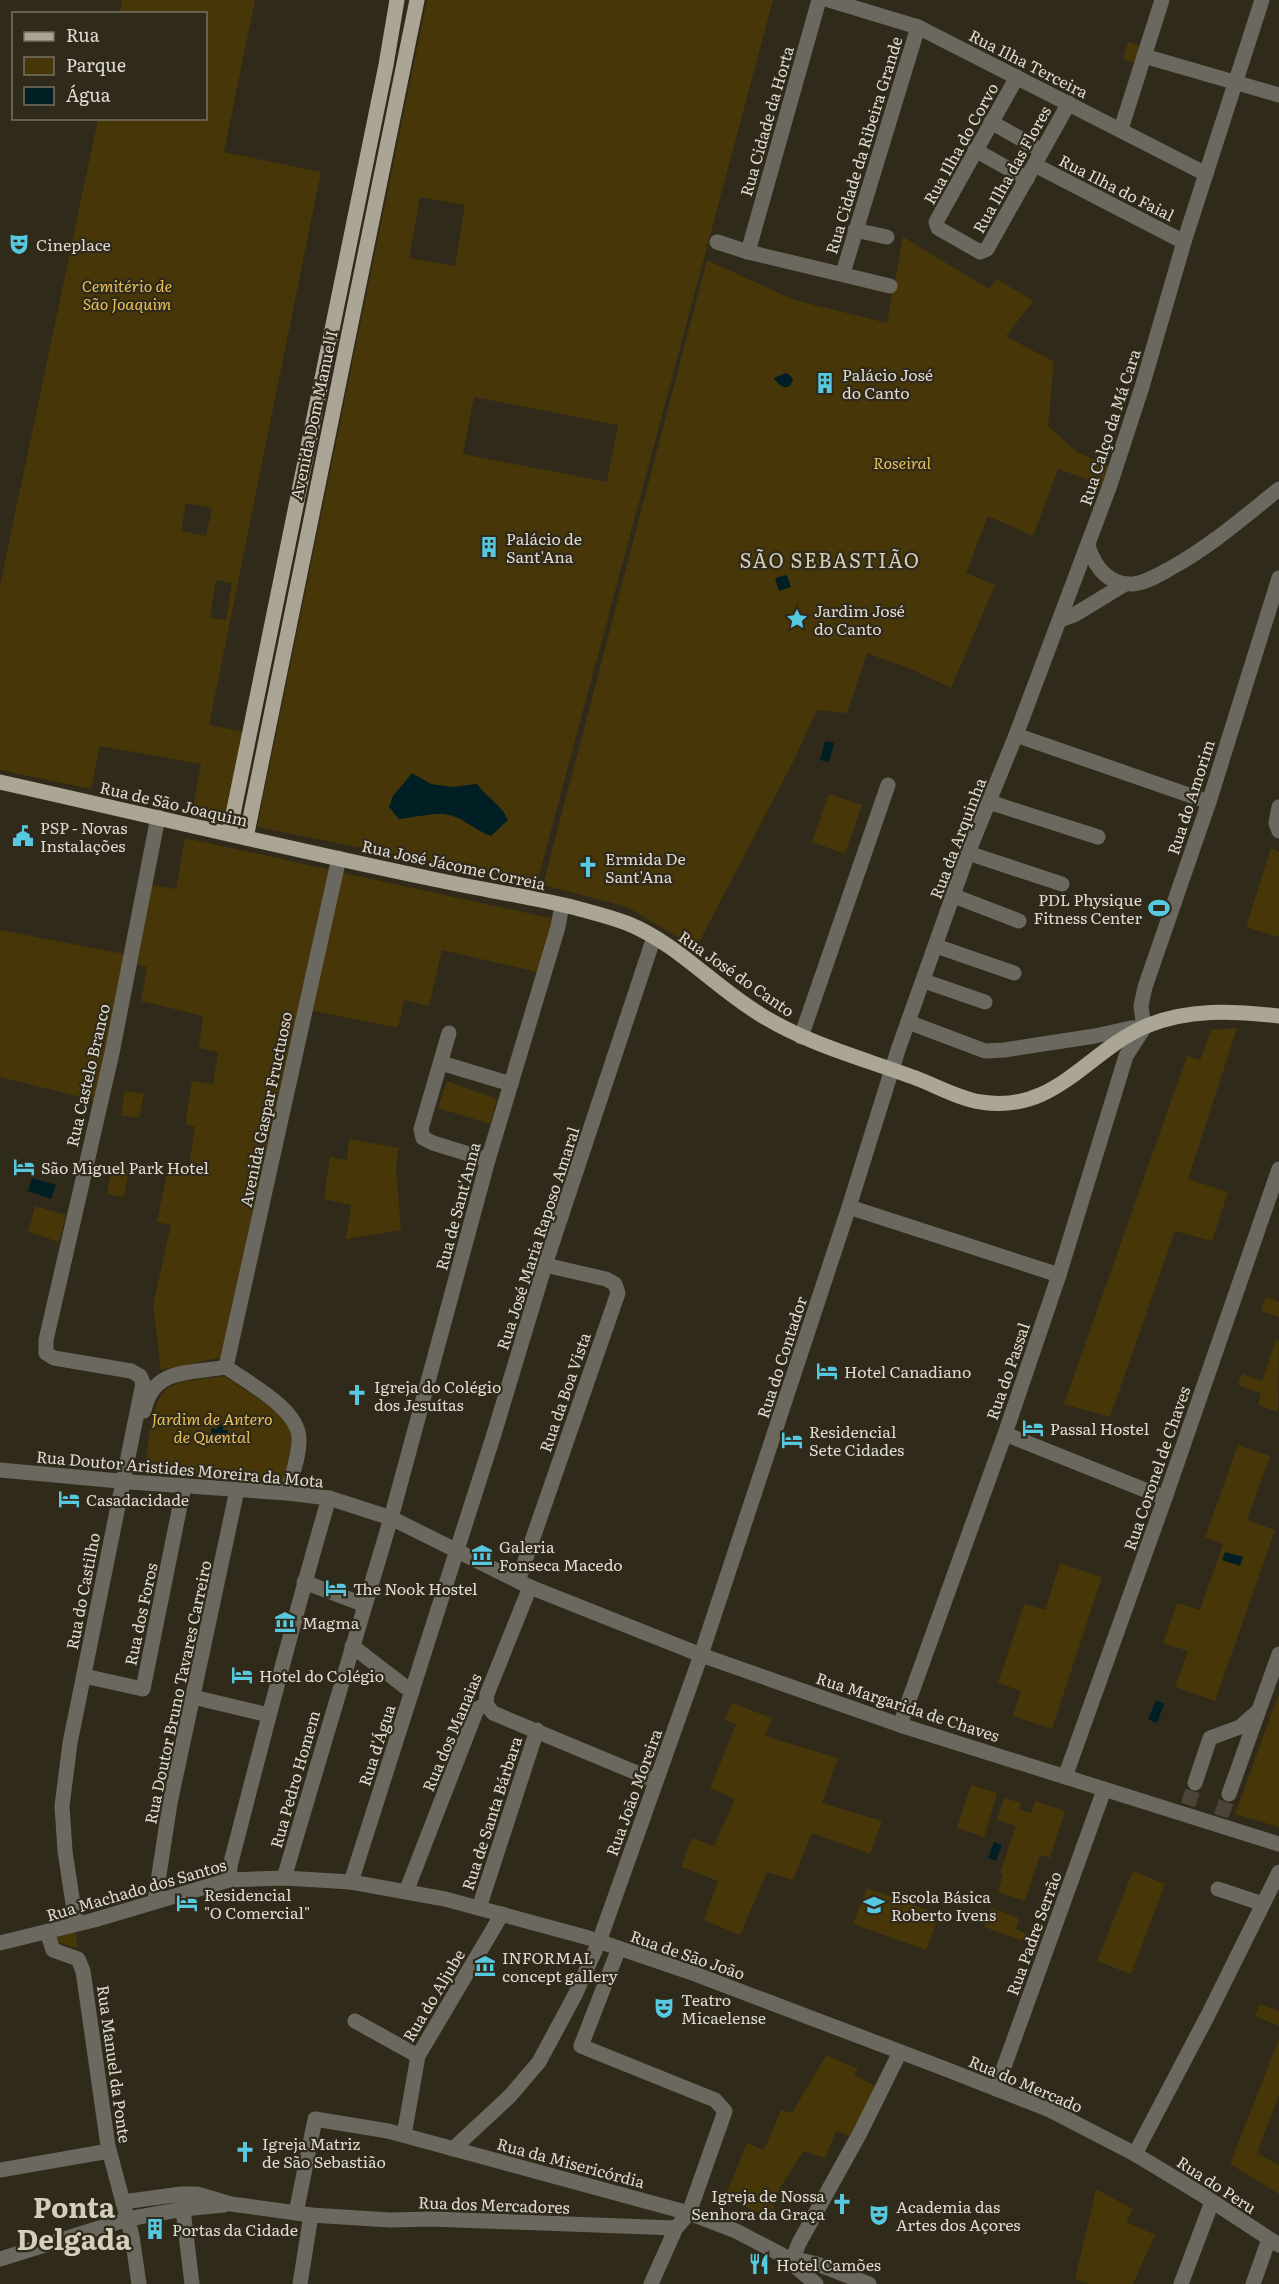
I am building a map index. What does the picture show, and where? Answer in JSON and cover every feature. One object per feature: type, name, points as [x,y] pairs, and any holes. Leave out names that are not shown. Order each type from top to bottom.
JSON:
[{"type":"main road","name":"Avenida Dom Manuel I","points":[[229,834],[386,64],[397,0]]},
{"type":"main road","name":"Avenida Dom Manuel I","points":[[246,838],[417,0]]},
{"type":"main road","name":"Rua de São Joaquim","points":[[0,782],[339,858]]},
{"type":"main road","name":"Rua José Jácome Correia","points":[[339,858],[562,905]]},
{"type":"main road","name":"Rua José do Canto","points":[[562,905],[622,921],[654,937],[758,1013],[801,1037],[892,1069],[963,1098],[982,1102],[1006,1103],[1033,1098],[1051,1091],[1143,1028],[1177,1017],[1221,1011],[1279,1016]]},
{"type":"street","points":[[1121,129],[1162,0]]},
{"type":"street","name":"Rua Calço da Má Cara","points":[[1060,620],[1088,546],[1142,387],[1184,242],[1262,0]]},
{"type":"street","name":"Rua Ilha Terceira","points":[[824,1],[918,27],[1206,174]]},
{"type":"street","name":"Rua Cidade da Horta","points":[[748,252],[824,1]]},
{"type":"street","name":"Rua Cidade da Ribeira Grande","points":[[843,273],[918,27]]},
{"type":"street","points":[[1144,56],[1279,94]]},
{"type":"street","name":"Rua Ilha do Corvo","points":[[984,252],[936,226],[936,222],[1017,77]]},
{"type":"street","name":"Rua Ilha das Flores","points":[[984,252],[1069,103]]},
{"type":"street","points":[[991,122],[1042,151]]},
{"type":"street","points":[[975,150],[1027,179]]},
{"type":"street","name":"Rua Ilha do Faial","points":[[1035,165],[1184,242]]},
{"type":"street","points":[[855,230],[887,237]]},
{"type":"street","points":[[717,242],[748,252],[890,286]]},
{"type":"street","points":[[1088,546],[1093,562],[1104,574],[1125,584],[1136,584],[1155,577],[1191,557],[1220,537],[1279,489]]},
{"type":"street","name":"Rua do Amorim","points":[[1143,1028],[1141,1006],[1145,987],[1209,802],[1279,578]]},
{"type":"street","points":[[1060,620],[1074,615],[1125,584]]},
{"type":"street","name":"Rua da Arquinha","points":[[892,1069],[968,853],[1060,620]]},
{"type":"street","points":[[1016,735],[1209,802]]},
{"type":"street","points":[[801,1037],[888,785]]},
{"type":"street","points":[[989,802],[1098,837]]},
{"type":"street","points":[[1278,827],[1279,807]]},
{"type":"street","name":"Rua Castelo Branco","points":[[46,1340],[112,1053],[158,817]]},
{"type":"street","points":[[968,853],[1062,884]]},
{"type":"street","name":"Avenida Gaspar Fructuoso","points":[[225,1367],[339,858]]},
{"type":"street","points":[[954,896],[1019,921]]},
{"type":"street","name":"Rua de Sant'Anna","points":[[391,1518],[488,1160],[558,927],[562,905]]},
{"type":"street","name":"Rua José Maria Raposo Amaral","points":[[456,1550],[545,1265],[654,937]]},
{"type":"street","points":[[936,946],[1014,973]]},
{"type":"street","points":[[924,981],[985,1002]]},
{"type":"street","points":[[908,1022],[985,1051],[1143,1028]]},
{"type":"street","name":"Rua do Passal","points":[[900,1725],[1005,1434],[1059,1275],[1126,1056],[1143,1028]]},
{"type":"street","points":[[449,1033],[421,1129],[423,1138],[488,1160]]},
{"type":"street","points":[[1095,1036],[1104,1053]]},
{"type":"street","points":[[441,1063],[511,1084]]},
{"type":"street","name":"Rua do Contador","points":[[702,1655],[892,1069]]},
{"type":"street","name":"Rua Coronel de Chaves","points":[[1065,1777],[1279,1169]]},
{"type":"street","points":[[849,1207],[1059,1275]]},
{"type":"street","name":"Rua da Boa Vista","points":[[524,1584],[618,1293],[615,1284],[606,1278],[545,1265]]},
{"type":"street","name":"Rua do Castilho","points":[[46,1340],[46,1353],[54,1358],[131,1371],[140,1376],[142,1383],[126,1482],[70,1743],[62,1806],[65,1851],[76,1924]]},
{"type":"street","points":[[126,1482],[146,1405],[157,1384],[167,1376],[225,1367],[286,1410],[295,1421],[299,1439],[287,1493]]},
{"type":"street","points":[[1005,1434],[1165,1498]]},
{"type":"street","name":"Rua Doutor Aristides Moreira da Mota","points":[[0,1470],[329,1498],[391,1518],[524,1584]]},
{"type":"street","name":"Rua dos Foros","points":[[84,1677],[143,1689],[184,1486]]},
{"type":"street","name":"Rua Doutor Bruno Tavares Carreiro","points":[[155,1901],[170,1803],[237,1490]]},
{"type":"street","points":[[229,1880],[230,1866],[269,1715],[329,1498]]},
{"type":"street","name":"Rua Pedro Homem","points":[[284,1878],[391,1518]]},
{"type":"street","name":"Rua d'Água","points":[[351,1882],[456,1550]]},
{"type":"street","points":[[304,1582],[365,1605]]},
{"type":"street","name":"Rua Margarida de Chaves","points":[[524,1584],[702,1655],[900,1725],[1104,1790],[1187,1810],[1279,1844]]},
{"type":"street","name":"Rua dos Manaias","points":[[406,1892],[477,1709],[486,1704],[487,1694],[524,1584]]},
{"type":"street","points":[[352,1646],[412,1692]]},
{"type":"street","points":[[1229,1794],[1279,1654]]},
{"type":"street","name":"Rua João Moreira","points":[[448,2148],[510,2096],[539,2062],[575,1995],[599,1942],[702,1655]]},
{"type":"street","points":[[194,1697],[269,1715]]},
{"type":"street","points":[[486,1704],[494,1713],[656,1781]]},
{"type":"street","points":[[1195,1783],[1210,1738],[1240,1727],[1254,1716],[1261,1706]]},
{"type":"street","name":"Rua de Santa Bárbara","points":[[479,1908],[537,1730]]},
{"type":"street","name":"Rua Padre Serrão","points":[[996,2089],[1104,1790]]},
{"type":"street","points":[[1135,2154],[1208,2015],[1279,1872]]},
{"type":"street","name":"Rua Machado dos Santos","points":[[0,1943],[47,1932],[229,1880],[284,1878],[351,1882],[406,1892],[479,1908],[599,1942]]},
{"type":"street","points":[[1218,1888],[1263,1904]]},
{"type":"street","name":"Rua do Aljube","points":[[404,2135],[418,2056],[502,1914]]},
{"type":"street","name":"Rua Manuel da Ponte","points":[[47,1932],[53,1950],[78,1959],[84,1971],[109,2151],[128,2219],[139,2284]]},
{"type":"street","name":"Rua de São João","points":[[599,1942],[705,1977],[900,2052]]},
{"type":"street","points":[[619,1948],[581,2046],[715,2100],[724,2111],[689,2213],[676,2228],[651,2284]]},
{"type":"street","points":[[355,2021],[418,2056]]},
{"type":"street","points":[[787,2257],[799,2243],[860,2133],[900,2052]]},
{"type":"street","name":"Rua do Mercado","points":[[900,2052],[1050,2110],[1135,2154]]},
{"type":"street","name":"Rua da Misericórdia","points":[[296,2213],[315,2120],[388,2131],[689,2213],[736,2231],[787,2257]]},
{"type":"street","points":[[0,2170],[109,2151]]},
{"type":"street","name":"Rua do Peru","points":[[1135,2154],[1274,2242]]},
{"type":"street","points":[[123,2202],[182,2202]]},
{"type":"street","points":[[0,2259],[182,2202]]},
{"type":"street","points":[[182,2202],[192,2284]]},
{"type":"street","name":"Rua dos Mercadores","points":[[182,2202],[231,2204],[312,2215],[390,2220],[432,2219],[676,2228]]},
{"type":"street","points":[[1181,2284],[1212,2202]]},
{"type":"street","points":[[300,2284],[312,2215]]},
{"type":"street","points":[[1253,2284],[1274,2242]]},
{"type":"street","points":[[787,2257],[817,2264],[869,2284]]},
{"type":"street","points":[[787,2257],[813,2282]]},
{"type":"street","points":[[813,2282],[810,2269],[817,2264]]},
{"type":"green space","name":"Cemitério de São Joaquim","points":[[122,0],[255,0],[224,152],[321,172],[209,725],[245,732],[225,825],[191,817],[201,764],[100,746],[91,789],[0,770],[0,585],[98,120],[207,120],[207,12],[120,12]],"holes":[[[186,503],[212,508],[206,536],[181,531]],[[216,580],[232,583],[226,620],[210,618]]]},
{"type":"green space","points":[[427,0],[773,0],[537,883],[257,827]],"holes":[[[420,197],[465,205],[455,266],[409,258]],[[474,397],[618,425],[607,482],[463,454]]]},
{"type":"green space","points":[[1128,42],[1140,46],[1136,63],[1123,59]]},
{"type":"green space","name":"Jardim José do Canto","points":[[903,237],[989,289],[997,279],[1033,301],[1006,336],[1054,362],[1048,426],[1077,452],[1109,466],[1105,485],[1058,469],[1033,536],[988,516],[966,573],[995,585],[951,688],[913,670],[867,653],[847,713],[817,710],[792,764],[696,948],[627,907],[543,885],[707,260],[794,300],[887,323]]},
{"type":"green space","points":[[829,794],[862,805],[845,854],[812,842]]},
{"type":"green space","points":[[185,838],[331,870],[223,1357],[161,1370],[153,1305],[171,1225],[157,1222],[168,1167],[188,1171],[195,1127],[185,1124],[192,1081],[213,1084],[218,1052],[199,1048],[203,1016],[141,1001],[147,967],[137,964],[152,885],[176,889]]},
{"type":"green space","points":[[1271,848],[1279,852],[1279,937],[1246,927]]},
{"type":"green space","points":[[339,872],[559,920],[537,972],[442,950],[429,1006],[404,1000],[398,1028],[309,1010]]},
{"type":"green space","points":[[0,930],[124,954],[97,1101],[0,1077]]},
{"type":"green space","points":[[1237,1028],[1188,1179],[1228,1192],[1212,1241],[1175,1231],[1110,1417],[1064,1404],[1187,1056],[1200,1060],[1211,1030]]},
{"type":"green space","points":[[447,1081],[497,1099],[490,1124],[438,1108]]},
{"type":"green space","points":[[125,1091],[144,1094],[139,1118],[121,1115]]},
{"type":"green space","points":[[349,1139],[399,1148],[396,1167],[401,1230],[346,1239],[351,1205],[324,1199],[330,1157],[347,1160]]},
{"type":"green space","points":[[112,1166],[129,1170],[124,1197],[107,1194]]},
{"type":"green space","points":[[35,1206],[66,1215],[59,1242],[28,1232]]},
{"type":"green space","points":[[1266,1297],[1279,1302],[1279,1317],[1261,1311]]},
{"type":"green space","points":[[1276,1340],[1279,1341],[1278,1412],[1258,1405],[1261,1393],[1238,1385],[1242,1374],[1262,1381]]},
{"type":"green space","name":"Jardim de Antero de Quental","points":[[224,1376],[283,1415],[288,1423],[291,1439],[283,1482],[146,1469],[149,1434],[160,1397],[167,1389],[182,1382]]},
{"type":"green space","points":[[1238,1445],[1270,1456],[1247,1520],[1275,1530],[1215,1701],[1175,1687],[1188,1651],[1163,1643],[1177,1603],[1200,1610],[1223,1544],[1205,1537]]},
{"type":"green space","points":[[1060,1563],[1102,1577],[1052,1729],[1013,1716],[1021,1691],[998,1683],[1024,1604],[1045,1610]]},
{"type":"green space","points":[[1279,1693],[1279,1827],[1235,1814]]},
{"type":"green space","points":[[732,1703],[772,1718],[765,1736],[838,1758],[822,1803],[882,1821],[870,1854],[812,1833],[793,1880],[767,1872],[740,1935],[704,1920],[718,1881],[681,1867],[692,1838],[714,1846],[735,1799],[710,1788],[736,1725],[725,1720]]},
{"type":"green space","points":[[971,1785],[997,1793],[984,1837],[957,1828]]},
{"type":"green space","points":[[1004,1798],[1021,1803],[1019,1809],[1031,1813],[1035,1801],[1065,1811],[1050,1858],[1040,1855],[1025,1901],[998,1892],[1003,1874],[1000,1873],[1016,1826],[997,1820]]},
{"type":"green space","points":[[1133,1871],[1165,1884],[1131,1974],[1097,1961]]},
{"type":"green space","points":[[867,1888],[939,1914],[926,1950],[853,1924]]},
{"type":"green space","points":[[991,1908],[1019,1918],[1016,1929],[1029,1935],[1027,1942],[984,1927]]},
{"type":"green space","points":[[75,1931],[78,1947],[58,1942],[56,1936]]},
{"type":"green space","points":[[1260,2004],[1279,2011],[1279,2026],[1255,2016]]},
{"type":"green space","points":[[1279,2039],[1279,2095],[1257,2153],[1279,2165],[1279,2194],[1230,2164]]},
{"type":"green space","points":[[826,2055],[858,2069],[854,2075],[875,2086],[851,2136],[836,2131],[825,2158],[803,2151],[780,2188],[770,2218],[725,2197],[747,2143],[764,2150],[781,2110],[792,2113]]},
{"type":"green space","points":[[1096,2189],[1133,2209],[1126,2222],[1155,2235],[1133,2284],[1089,2284],[1075,2279]]},
{"type":"water","points":[[786,373],[793,380],[790,386],[783,387],[774,378]]},
{"type":"water","points":[[787,575],[791,587],[779,591],[775,578]]},
{"type":"water","points":[[825,741],[834,743],[829,762],[820,760]]},
{"type":"water","points":[[412,773],[431,784],[452,787],[477,784],[502,810],[508,820],[491,836],[450,815],[434,814],[399,819],[389,807],[393,796]]},
{"type":"water","points":[[32,1178],[56,1185],[51,1199],[28,1191]]},
{"type":"water","points":[[218,1423],[224,1424],[223,1430],[228,1430],[228,1436],[222,1436],[222,1441],[216,1440],[216,1435],[211,1434],[211,1428],[217,1429]]},
{"type":"water","points":[[1225,1552],[1243,1557],[1240,1566],[1222,1560]]},
{"type":"water","points":[[1156,1700],[1164,1704],[1157,1723],[1148,1719]]},
{"type":"water","points":[[994,1842],[1002,1845],[996,1861],[988,1858]]},
{"type":"tunnel","points":[[1188,1805],[1195,1783]]},
{"type":"tunnel","points":[[1221,1816],[1229,1794]]},
{"type":"place","name":"Cineplace","points":[[19,244]]},
{"type":"place","name":"Palácio José do Canto","points":[[825,383]]},
{"type":"place","name":"Palácio de Sant'Ana","points":[[489,547]]},
{"type":"place","name":"Jardim José do Canto","points":[[797,619]]},
{"type":"place","name":"PSP - Novas Instalações","points":[[23,836]]},
{"type":"place","name":"Ermida De Sant'Ana","points":[[588,867]]},
{"type":"place","name":"PDL Physique Fitness Center","points":[[1159,908]]},
{"type":"place","name":"São Miguel Park Hotel","points":[[24,1167]]},
{"type":"place","name":"Hotel Canadiano","points":[[827,1371]]},
{"type":"place","name":"Igreja do Colégio dos Jesuítas","points":[[357,1395]]},
{"type":"place","name":"Passal Hostel","points":[[1033,1428]]},
{"type":"place","name":"Residencial Sete Cidades","points":[[792,1440]]},
{"type":"place","name":"Casadacidade","points":[[69,1499]]},
{"type":"place","name":"Galeria Fonseca Macedo","points":[[482,1555]]},
{"type":"place","name":"The Nook Hostel","points":[[336,1588]]},
{"type":"place","name":"Magma","points":[[285,1622]]},
{"type":"place","name":"Hotel do Colégio","points":[[242,1675]]},
{"type":"place","name":"Residencial \"O Comercial\"","points":[[187,1903]]},
{"type":"place","name":"Escola Básica Roberto Ivens","points":[[874,1905]]},
{"type":"place","name":"INFORMAL concept gallery","points":[[485,1966]]},
{"type":"place","name":"Teatro Micaelense","points":[[664,2008]]},
{"type":"place","name":"Igreja Matriz de São Sebastião","points":[[245,2152]]},
{"type":"place","name":"Igreja de Nossa Senhora da Graça","points":[[842,2204]]},
{"type":"place","name":"Academia das Artes dos Açores","points":[[879,2215]]},
{"type":"place","name":"Portas da Cidade","points":[[155,2229]]},
{"type":"place","name":"Hotel Camões","points":[[759,2264]]},
{"type":"district","name":"SÃO SEBASTIÃO","points":[[830,559]]},
{"type":"district","name":"Ponta Delgada","points":[[74,2222]]},
{"type":"park label","name":"Roseiral","points":[[902,462]]}]
